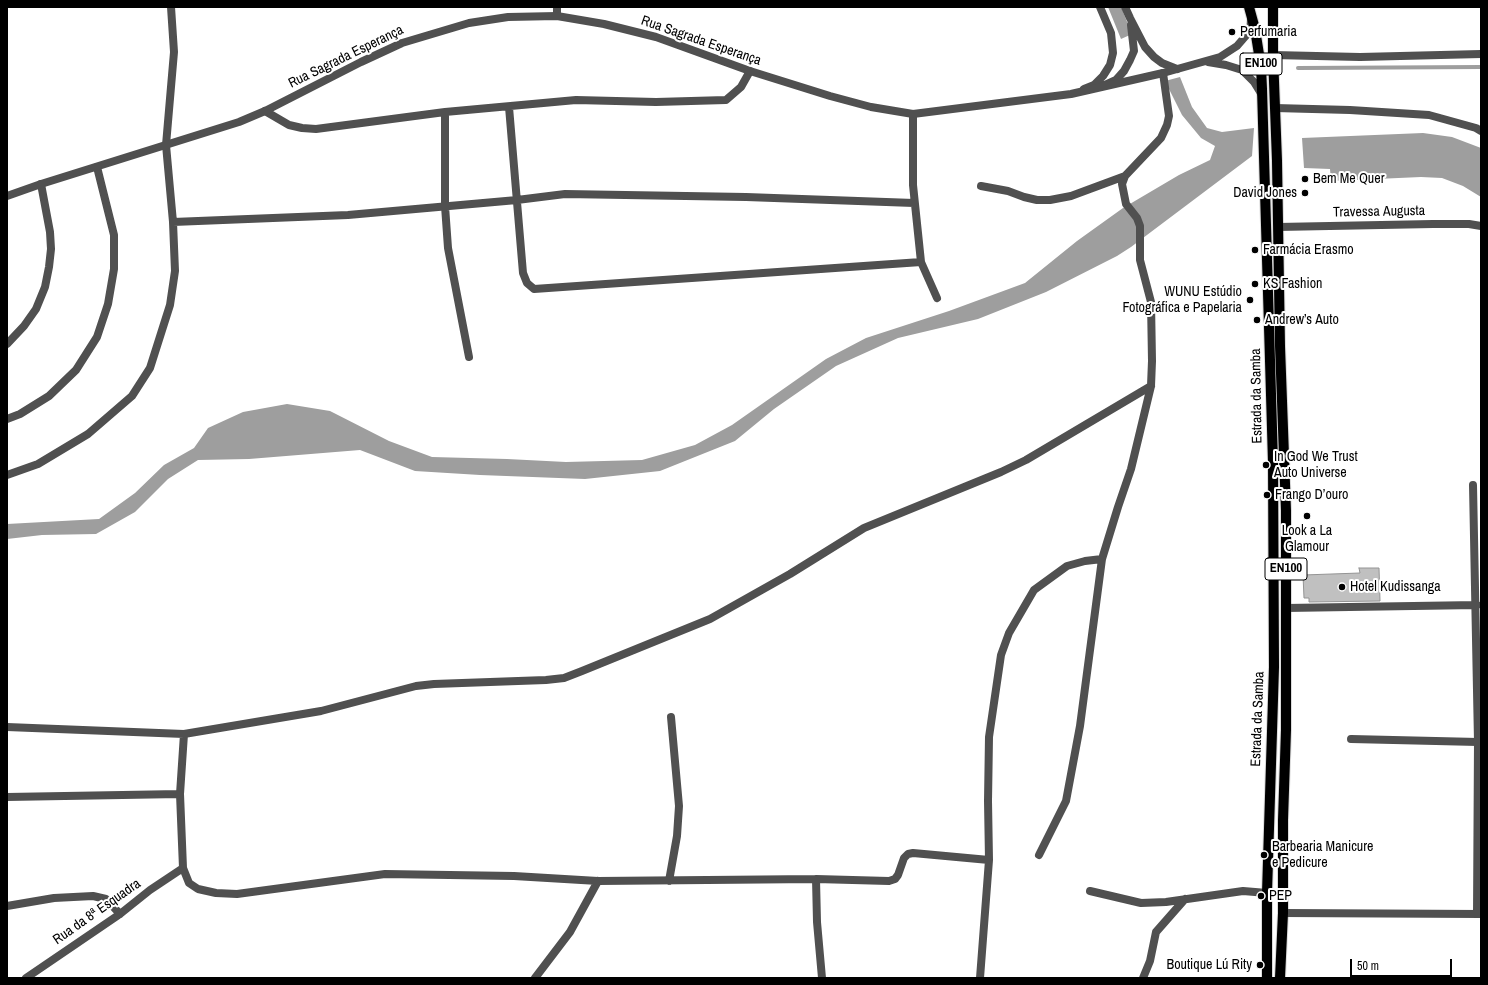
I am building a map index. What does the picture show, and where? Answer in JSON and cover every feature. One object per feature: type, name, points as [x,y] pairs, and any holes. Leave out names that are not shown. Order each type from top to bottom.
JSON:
[{"type":"main road","name":"Estrada da Samba","points":[[1273,7],[1280,346],[1285,468],[1286,730],[1283,820],[1283,914],[1280,978]]},
{"type":"main road","name":"Estrada da Samba","points":[[1250,11],[1261,67],[1264,122],[1273,462],[1274,666],[1267,893],[1267,978]]},
{"type":"street","points":[[7,476],[38,464],[88,434],[132,396],[150,368],[170,305],[175,271],[173,222],[166,145],[174,52],[171,7]]},
{"type":"street","points":[[557,7],[557,16]]},
{"type":"street","points":[[1071,94],[1094,85],[1103,76],[1110,65],[1113,53],[1111,33],[1100,7]]},
{"type":"street","points":[[1125,7],[1146,46],[1154,56],[1162,63],[1177,69]]},
{"type":"street","points":[[1071,94],[1163,73],[1220,57],[1237,46],[1250,32],[1250,11]]},
{"type":"street","name":"Rua Sagrada Esperança","points":[[7,196],[239,122],[402,43],[469,23],[508,17],[557,16],[604,24],[656,37],[750,71],[830,96],[871,107],[913,114],[1071,94]]},
{"type":"street","points":[[1104,86],[1116,80],[1124,71],[1134,52],[1130,18]]},
{"type":"street","points":[[1273,55],[1360,57],[1481,54]]},
{"type":"street","points":[[1203,61],[1226,64],[1242,70],[1254,82],[1262,96]]},
{"type":"street","points":[[264,111],[290,125],[316,129],[445,112],[576,100],[656,102],[726,100],[742,87],[750,71]]},
{"type":"street","points":[[1039,855],[1066,801],[1080,726],[1102,559],[1131,469],[1151,386],[1151,302],[1140,260],[1140,226],[1135,215],[1126,204],[1122,184],[1125,176],[1161,138],[1167,126],[1169,116],[1163,73]]},
{"type":"street","points":[[509,106],[523,273],[526,283],[534,289],[921,262]]},
{"type":"street","points":[[1275,108],[1350,110],[1429,115],[1476,128],[1481,131]]},
{"type":"street","points":[[445,112],[445,206],[448,248],[469,357]]},
{"type":"street","points":[[913,114],[914,203],[921,262],[937,298]]},
{"type":"street","points":[[7,419],[20,414],[49,396],[76,370],[98,337],[108,304],[114,269],[114,235],[97,167]]},
{"type":"street","points":[[981,186],[1008,191],[1037,200],[1050,200],[1071,196],[1125,176]]},
{"type":"street","points":[[7,344],[24,326],[36,309],[45,287],[51,249],[50,232],[41,184]]},
{"type":"street","points":[[173,222],[348,215],[517,200],[565,194],[746,197],[914,203]]},
{"type":"street","name":"Travessa Augusta","points":[[1278,227],[1433,224],[1469,224],[1481,226]]},
{"type":"street","points":[[7,727],[184,734],[320,711],[416,686],[564,678],[710,619],[790,574],[864,528],[1001,472],[1026,460],[1151,386]]},
{"type":"street","points":[[1283,914],[1479,914],[1477,605],[1473,485]]},
{"type":"street","points":[[980,978],[989,860],[988,772],[990,737],[1001,655],[1009,633],[1034,590],[1067,566],[1085,561],[1102,559]]},
{"type":"street","points":[[1286,608],[1477,605]]},
{"type":"street","points":[[669,880],[678,836],[679,806],[671,717]]},
{"type":"street","points":[[184,734],[180,794],[183,868],[189,883],[198,889],[216,893],[237,894],[385,874],[514,876],[598,881],[816,879],[889,881],[895,879],[898,875],[904,858],[908,854],[913,853],[989,860]]},
{"type":"street","points":[[1351,739],[1478,742]]},
{"type":"street","points":[[7,797],[180,794]]},
{"type":"street","name":"Rua da 8ª Esquadra","points":[[26,978],[120,914],[150,890],[183,868]]},
{"type":"street","points":[[816,879],[818,937],[822,978]]},
{"type":"street","points":[[535,978],[570,932],[598,881]]},
{"type":"street","points":[[1090,891],[1141,903],[1166,902],[1243,891],[1267,893]]},
{"type":"street","points":[[7,906],[54,898],[93,896],[106,899],[120,914]]},
{"type":"street","points":[[1143,978],[1150,961],[1156,932],[1185,899]]},
{"type":"shaded area","points":[[1108,7],[1121,7],[1132,34],[1121,39]]},
{"type":"shaded area","points":[[1180,77],[1192,107],[1207,128],[1222,132],[1254,128],[1252,156],[1117,256],[1046,292],[978,319],[898,338],[836,366],[774,409],[735,441],[660,471],[585,479],[415,471],[360,450],[249,459],[198,460],[168,479],[135,512],[96,534],[42,535],[7,539],[7,524],[99,519],[135,493],[164,465],[194,448],[208,428],[243,412],[287,404],[330,411],[389,441],[432,457],[566,462],[642,460],[695,445],[732,425],[826,359],[866,338],[949,311],[1025,283],[1077,241],[1123,208],[1179,175],[1210,160],[1215,146],[1201,138],[1182,115],[1165,81]]},
{"type":"shaded area","points":[[1423,133],[1452,137],[1481,148],[1481,197],[1463,186],[1442,178],[1421,177],[1331,181],[1330,169],[1304,168],[1302,138]]},
{"type":"building","name":"Hotel Kudissanga","points":[[1359,568],[1379,568],[1380,601],[1309,602],[1309,598],[1304,598],[1303,575],[1360,573]]},
{"type":"waterway","points":[[1298,68],[1481,67]]},
{"type":"place","name":"Perfumaria","points":[[1232,32]]},
{"type":"place","name":"Bem Me Quer","points":[[1305,179]]},
{"type":"place","name":"David Jones","points":[[1305,193]]},
{"type":"place","name":"Farmácia Erasmo","points":[[1255,250]]},
{"type":"place","name":"KS Fashion","points":[[1255,284]]},
{"type":"place","name":"WUNU Estúdio Fotográfica e Papelaria","points":[[1250,300]]},
{"type":"place","name":"Andrew’s Auto","points":[[1257,320]]},
{"type":"place","name":"In God We Trust Auto Universe","points":[[1266,465]]},
{"type":"place","name":"Frango D’ouro","points":[[1267,495]]},
{"type":"place","name":"Look a La Glamour","points":[[1307,516]]},
{"type":"place","name":"Hotel Kudissanga","points":[[1342,587]]},
{"type":"place","name":"Barbearia Manicure e Pedicure","points":[[1264,855]]},
{"type":"place","name":"PEP","points":[[1261,896]]},
{"type":"place","name":"Boutique Lú Rity","points":[[1260,965]]}]
